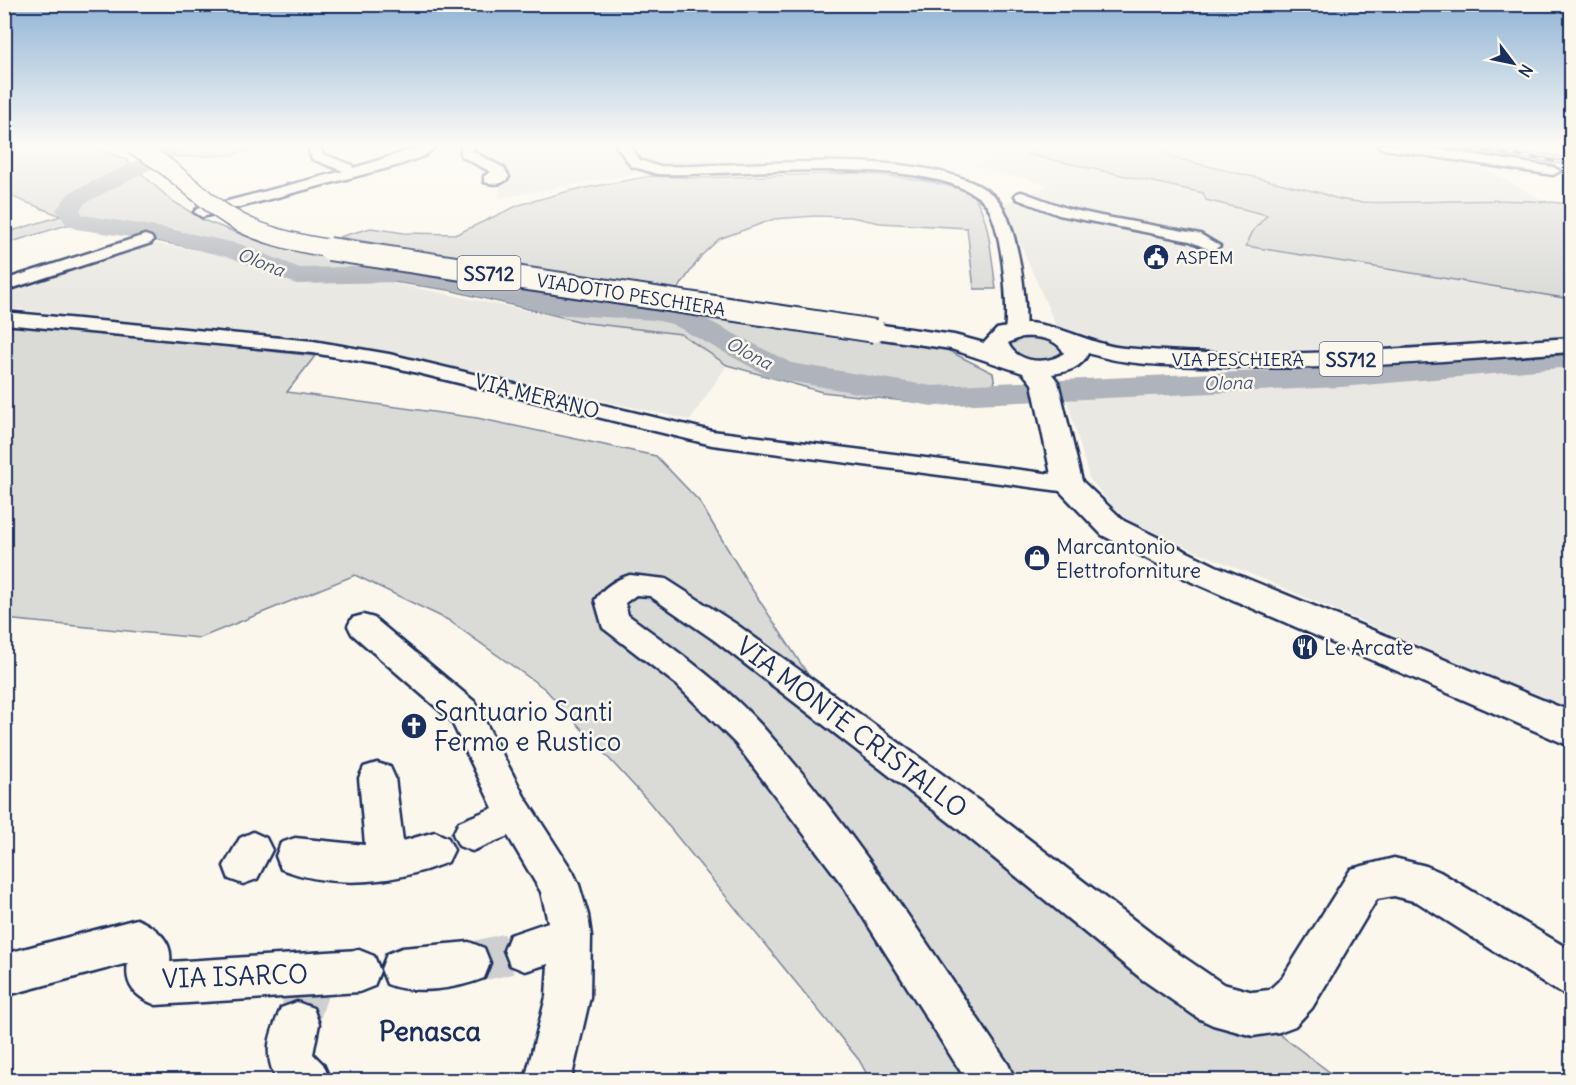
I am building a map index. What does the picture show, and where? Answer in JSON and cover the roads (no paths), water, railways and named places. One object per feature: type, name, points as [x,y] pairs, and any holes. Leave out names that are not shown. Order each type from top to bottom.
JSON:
[{"type":"main road","name":"VIADOTTO PESCHIERA","points":[[201,196],[225,214],[248,225],[317,247],[875,331]]},
{"type":"main road","name":"VIA PESCHIERA","points":[[875,331],[954,342],[1008,340],[1051,333],[1119,355],[1255,361],[1343,359],[1572,345]]},
{"type":"main road","points":[[1051,333],[1074,347],[1076,353],[1050,376],[1068,484],[1113,528],[1194,569],[1572,730]]},
{"type":"main road","name":"VIA PESCHIERA","points":[[1008,340],[1050,376],[1119,355]]},
{"type":"street","points":[[202,212],[265,196]]},
{"type":"street","points":[[984,196],[998,213],[1019,301],[1008,340]]},
{"type":"street","points":[[988,199],[1004,196]]},
{"type":"street","points":[[1017,196],[1064,212],[1194,237],[1212,246]]},
{"type":"street","points":[[4,286],[144,240]]},
{"type":"street","points":[[1019,301],[1051,333]]},
{"type":"street","name":"VIA MERANO","points":[[4,318],[313,347],[389,360],[712,438],[1068,484]]},
{"type":"street","name":"VIA MONTE CRISTALLO","points":[[992,1080],[858,874],[748,734],[688,676],[614,620],[610,600],[630,585],[656,586],[734,638],[970,816],[1158,965],[1213,1003],[1253,1014],[1279,1010],[1297,993],[1365,882],[1394,877],[1426,885],[1572,976]]},
{"type":"street","points":[[363,626],[463,711],[515,816],[559,885],[568,915],[570,936],[568,997],[548,1080]]},
{"type":"street","points":[[376,778],[386,863]]},
{"type":"street","points":[[472,834],[515,816]]},
{"type":"street","points":[[295,856],[347,864],[386,863],[409,860],[435,850]]},
{"type":"street","points":[[525,950],[570,936]]},
{"type":"street","name":"VIA ISARCO","points":[[4,975],[137,940],[150,954],[147,975],[156,984],[312,978],[359,971]]},
{"type":"street","points":[[402,969],[469,963]]},
{"type":"street","points":[[297,1024],[288,1060],[293,1070],[307,1080]]},
{"type":"waterway","name":"Olona","points":[[82,196],[68,210],[75,220],[85,224],[164,235],[240,252],[296,276],[399,274],[460,283],[551,305],[657,311],[682,318],[782,371],[932,396],[1341,377],[1572,357]]},
{"type":"tunnel","points":[[469,963],[525,950]]},
{"type":"tunnel","points":[[297,1024],[311,981]]},
{"type":"place","name":"ASPEM","points":[[1156,257]]},
{"type":"place","name":"Marcantonio Elettroforniture","points":[[1037,558]]},
{"type":"place","name":"Le Arcate","points":[[1305,647]]},
{"type":"place","name":"Santuario Santi Fermo e Rustico","points":[[414,726]]},
{"type":"district","name":"Penasca","points":[[430,1031]]}]
